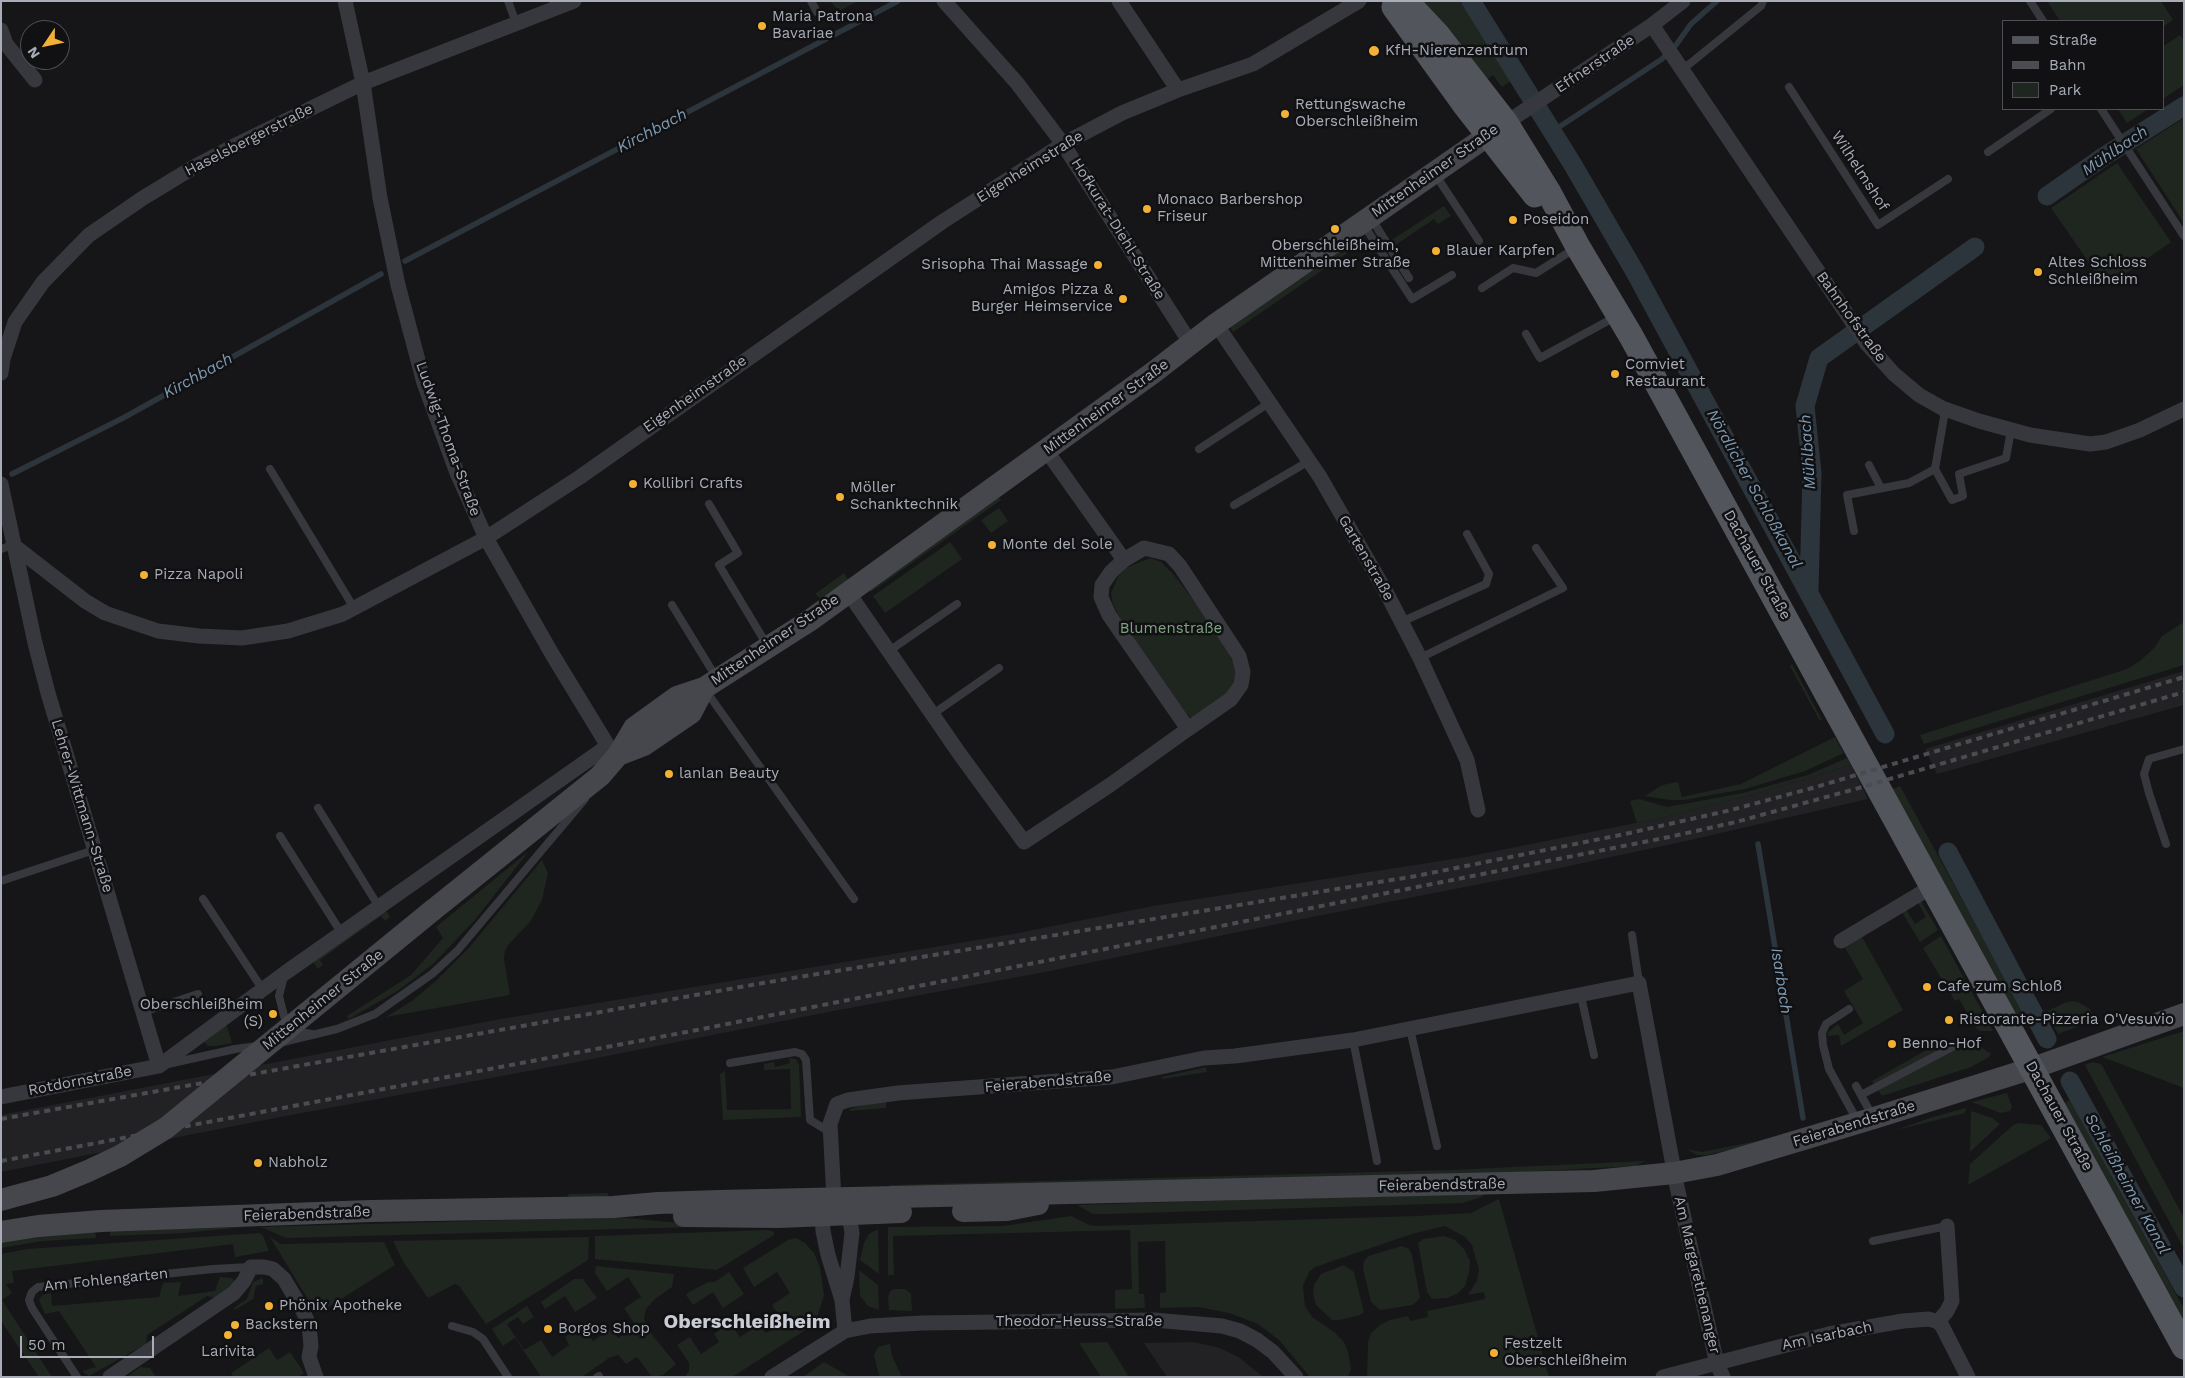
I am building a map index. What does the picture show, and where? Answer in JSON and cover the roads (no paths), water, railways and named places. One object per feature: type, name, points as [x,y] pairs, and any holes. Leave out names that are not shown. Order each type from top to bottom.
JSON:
[{"type":"main road","points":[[1392,1],[1427,54],[1506,122]]},
{"type":"main road","points":[[1406,1],[1437,34],[1506,122]]},
{"type":"main road","name":"Mittenheimer Straße","points":[[1,1200],[52,1186],[88,1171],[120,1156],[166,1128],[600,776],[613,751],[644,745],[691,713],[710,683],[808,621],[1046,450],[1216,324],[1506,122]]},
{"type":"main road","name":"Dachauer Straße","points":[[1506,122],[1619,315],[2033,1068],[2184,1347]]},
{"type":"main road","name":"Feierabendstraße","points":[[1,1232],[38,1226],[101,1221],[371,1211],[613,1207],[658,1203],[835,1209],[1007,1210],[1089,1194],[1594,1181],[1674,1173],[1717,1165],[1867,1121],[2033,1068],[2184,1014]]},
{"type":"street","name":"Ludwig-Thoma-Straße","points":[[345,1],[362,83],[380,198],[398,286],[424,383],[457,473],[486,538],[552,654],[613,751]]},
{"type":"street","name":"Haselsbergerstraße","points":[[2,364],[15,322],[43,282],[89,235],[143,198],[194,167],[362,83],[574,1]]},
{"type":"street","name":"Hofkurat-Diehl-Straße","points":[[944,1],[1017,83],[1063,144],[1191,344]]},
{"type":"street","points":[[1119,1],[1178,90]]},
{"type":"street","name":"Eigenheimstraße","points":[[7,547],[85,601],[106,613],[158,631],[199,636],[242,638],[288,632],[343,614],[486,538],[580,476],[819,306],[942,222],[1063,144],[1122,113],[1178,90],[1253,64],[1359,1]]},
{"type":"street","name":"Effnerstraße","points":[[1506,122],[1554,92],[1652,25],[1683,1]]},
{"type":"street","name":"Bahnhofstraße","points":[[1652,25],[1868,344],[1894,374],[1919,395],[1942,408],[2011,430],[2030,435],[2090,444],[2106,442],[2140,430],[2184,409]]},
{"type":"street","points":[[1,30],[6,44],[35,80]]},
{"type":"street","name":"Gartenstraße","points":[[1216,324],[1309,461],[1402,622],[1467,760],[1478,810]]},
{"type":"street","points":[[1046,450],[1124,560]]},
{"type":"street","points":[[1,484],[7,547]]},
{"type":"street","name":"Lehrer-Wittmann-Straße","points":[[7,547],[158,1066]]},
{"type":"street","points":[[848,592],[1027,847],[1110,785],[1231,700],[1241,685],[1243,672],[1239,656],[1180,566],[1169,554],[1144,548],[1124,560],[1110,572],[1102,585],[1101,598],[1109,615],[1188,729]]},
{"type":"street","name":"Mittenheimer Straße","points":[[158,1066],[379,907],[613,751]]},
{"type":"street","points":[[1841,941],[1933,886]]},
{"type":"street","points":[[1639,983],[1674,1173]]},
{"type":"street","name":"Feierabendstraße","points":[[835,1209],[830,1132],[832,1116],[837,1104],[848,1100],[898,1093],[1112,1077],[1204,1058],[1235,1056],[1353,1040],[1410,1030],[1639,983]]},
{"type":"street","name":"Rotdornstraße","points":[[1,1097],[158,1066]]},
{"type":"street","name":"Am Margarethenanger","points":[[1674,1173],[1720,1370]]},
{"type":"street","points":[[835,1209],[828,1255],[842,1300],[844,1331]]},
{"type":"street","points":[[835,1209],[852,1233],[847,1277],[842,1300]]},
{"type":"street","points":[[1947,1226],[1952,1301],[1938,1322],[1946,1333],[1968,1377]]},
{"type":"street","points":[[110,1377],[234,1293],[244,1281],[251,1267]]},
{"type":"street","name":"Am Fohlengarten","points":[[251,1267],[273,1269],[284,1279],[303,1311],[309,1325],[311,1346],[309,1357],[316,1377]]},
{"type":"street","name":"Am Isarbach","points":[[1662,1377],[1720,1370],[1829,1334],[1922,1319],[1938,1322]]},
{"type":"street","name":"Theodor-Heuss-Straße","points":[[772,1377],[844,1331],[894,1324],[1154,1320],[1222,1326],[1257,1340],[1273,1352],[1296,1377]]},
{"type":"lane","points":[[508,1],[516,23]]},
{"type":"lane","points":[[811,1],[817,12]]},
{"type":"lane","points":[[1680,66],[1761,6],[1763,1]]},
{"type":"lane","points":[[2030,1],[2042,20]]},
{"type":"lane","name":"Wilhelmshof","points":[[1789,87],[1878,225],[1948,178]]},
{"type":"lane","points":[[1988,152],[2050,110]]},
{"type":"lane","points":[[2102,110],[2184,236]]},
{"type":"lane","points":[[1434,172],[1479,241]]},
{"type":"lane","points":[[1366,219],[1412,299],[1452,275]]},
{"type":"lane","points":[[1366,219],[1409,278]]},
{"type":"lane","points":[[1482,288],[1513,268],[1536,273],[1578,247]]},
{"type":"lane","points":[[1526,334],[1540,358],[1619,315]]},
{"type":"lane","points":[[1199,450],[1269,403]]},
{"type":"lane","points":[[1942,408],[1944,417],[1936,469],[1952,500],[1963,496],[1959,474],[2006,458],[2011,430]]},
{"type":"lane","points":[[1234,505],[1309,461]]},
{"type":"lane","points":[[1868,465],[1882,488]]},
{"type":"lane","points":[[270,469],[354,608]]},
{"type":"lane","points":[[1854,531],[1847,495],[1909,483],[1936,469]]},
{"type":"lane","points":[[709,504],[738,553],[719,565],[768,646]]},
{"type":"lane","points":[[1402,622],[1486,584],[1489,574],[1467,534]]},
{"type":"lane","points":[[1420,658],[1562,588],[1536,548]]},
{"type":"lane","points":[[889,651],[957,604]]},
{"type":"lane","points":[[672,605],[710,683]]},
{"type":"lane","points":[[933,714],[999,668]]},
{"type":"lane","name":"Mittenheimer Straße","points":[[710,683],[854,899]]},
{"type":"lane","points":[[2166,844],[2144,774],[2149,759],[2184,748]]},
{"type":"lane","points":[[158,1066],[235,1049],[276,1044],[316,1035],[375,1014],[432,974],[457,951],[530,862],[577,810],[600,776]]},
{"type":"lane","points":[[318,808],[379,907]]},
{"type":"lane","points":[[280,836],[342,934]]},
{"type":"lane","points":[[1,881],[94,850]]},
{"type":"lane","points":[[203,899],[263,990]]},
{"type":"lane","points":[[1632,935],[1639,983]]},
{"type":"lane","points":[[285,973],[279,996],[284,1016],[288,1023],[298,1032],[316,1035]]},
{"type":"lane","points":[[143,1012],[198,994]]},
{"type":"lane","points":[[1581,996],[1594,1055]]},
{"type":"lane","points":[[1849,1009],[1826,1024],[1822,1033],[1823,1045],[1829,1069],[1867,1121]]},
{"type":"lane","points":[[1410,1030],[1437,1146]]},
{"type":"lane","name":"Feierabendstraße","points":[[1353,1040],[1377,1160]]},
{"type":"lane","points":[[1861,1095],[1958,1044]]},
{"type":"lane","points":[[730,1063],[795,1052],[802,1054],[806,1060],[810,1120],[830,1132]]},
{"type":"lane","points":[[1856,1086],[1861,1095],[1867,1121]]},
{"type":"lane","points":[[1873,1241],[1947,1226]]},
{"type":"lane","name":"Am Fohlengarten","points":[[77,1377],[32,1308],[29,1300],[32,1292],[38,1287],[251,1267]]},
{"type":"lane","points":[[452,1326],[473,1332],[483,1339],[508,1377]]},
{"type":"waterway","name":"Kirchbach","points":[[405,261],[898,1]]},
{"type":"waterway","name":"Nördlicher Schloßkanal","points":[[1471,1],[1573,165],[1635,272],[1885,734]]},
{"type":"waterway","points":[[1553,131],[1662,59],[1676,45],[1691,24],[1717,1]]},
{"type":"waterway","name":"Mühlbach","points":[[2047,196],[2103,157],[2184,106]]},
{"type":"waterway","name":"Mühlbach","points":[[1809,590],[1812,473],[1805,406],[1819,358],[1975,247]]},
{"type":"waterway","name":"Kirchbach","points":[[12,474],[125,417],[381,274]]},
{"type":"waterway","name":"Isarbach","points":[[1758,844],[1803,1118]]},
{"type":"waterway","name":"Schleißheimer Kanal","points":[[1948,852],[2047,1039]]},
{"type":"waterway","name":"Schleißheimer Kanal","points":[[2070,1081],[2184,1288]]},
{"type":"railway","points":[[1,1119],[763,983],[1416,876],[1625,834],[1731,810],[1816,787],[2184,677]]},
{"type":"railway","points":[[1,1161],[697,1030],[1669,837],[1736,822],[1866,786],[2184,692]]},
{"type":"place","name":"Maria Patrona Bavariae","points":[[762,26]]},
{"type":"place","name":"KfH-Nierenzentrum","points":[[1374,51]]},
{"type":"place","name":"Rettungswache Oberschleißheim","points":[[1285,114]]},
{"type":"place","name":"Monaco Barbershop Friseur","points":[[1147,209]]},
{"type":"place","name":"Poseidon","points":[[1513,220]]},
{"type":"place","name":"Oberschleißheim, Mittenheimer Straße","points":[[1335,229]]},
{"type":"place","name":"Blauer Karpfen","points":[[1436,251]]},
{"type":"place","name":"Srisopha Thai Massage","points":[[1098,265]]},
{"type":"place","name":"Altes Schloss Schleißheim","points":[[2038,272]]},
{"type":"place","name":"Amigos Pizza & Burger Heimservice","points":[[1123,299]]},
{"type":"place","name":"Comviet Restaurant","points":[[1615,374]]},
{"type":"place","name":"Kollibri Crafts","points":[[633,484]]},
{"type":"place","name":"Möller Schanktechnik","points":[[840,497]]},
{"type":"place","name":"Monte del Sole","points":[[992,545]]},
{"type":"place","name":"Pizza Napoli","points":[[144,575]]},
{"type":"place","name":"lanlan Beauty","points":[[669,774]]},
{"type":"place","name":"Cafe zum Schloß","points":[[1927,987]]},
{"type":"place","name":"Oberschleißheim (S)","points":[[273,1014]]},
{"type":"place","name":"Ristorante-Pizzeria O'Vesuvio","points":[[1949,1020]]},
{"type":"place","name":"Benno-Hof","points":[[1892,1044]]},
{"type":"place","name":"Nabholz","points":[[258,1163]]},
{"type":"place","name":"Phönix Apotheke","points":[[269,1306]]},
{"type":"place","name":"Backstern","points":[[235,1325]]},
{"type":"place","name":"Borgos Shop","points":[[548,1329]]},
{"type":"place","name":"Larivita","points":[[228,1335]]},
{"type":"place","name":"Festzelt Oberschleißheim","points":[[1494,1353]]},
{"type":"district","name":"Oberschleißheim","points":[[747,1322]]},
{"type":"park label","name":"Blumenstraße","points":[[1171,629]]}]
